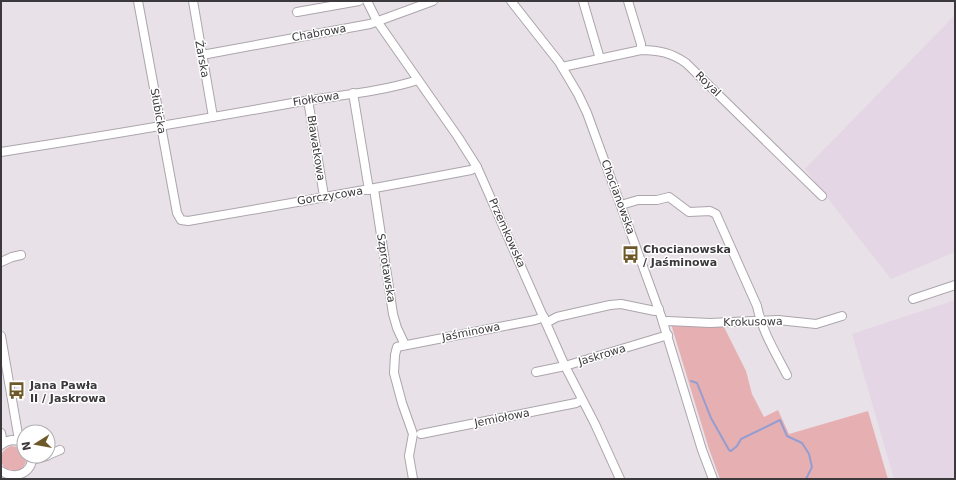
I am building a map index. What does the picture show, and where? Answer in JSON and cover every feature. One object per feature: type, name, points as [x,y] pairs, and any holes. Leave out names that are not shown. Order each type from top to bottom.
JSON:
[{"type":"street","name":"Słubicka","points":[[138,1],[177,213],[181,220]]},
{"type":"street","name":"Żarska","points":[[193,1],[213,117]]},
{"type":"street","points":[[296,12],[359,1]]},
{"type":"street","name":"Przemkowska","points":[[367,1],[378,21],[477,167],[565,366],[620,479]]},
{"type":"street","name":"Chabrowa","points":[[202,55],[370,24],[433,1]]},
{"type":"street","name":"Chocianowska","points":[[510,1],[548,47],[562,67],[587,113],[659,309],[702,450],[714,479]]},
{"type":"street","points":[[583,1],[600,59]]},
{"type":"street","points":[[628,1],[641,44],[641,50]]},
{"type":"street","name":"Royal","points":[[562,67],[641,50],[664,51],[672,54],[686,63],[822,196]]},
{"type":"street","name":"Fiołkowa","points":[[1,152],[407,84],[418,80]]},
{"type":"street","name":"Szprotawska","points":[[353,93],[401,346]]},
{"type":"street","name":"Bławatkowa","points":[[308,100],[324,196]]},
{"type":"street","name":"Gorczycowa","points":[[181,220],[188,221],[324,196],[371,189],[471,170],[477,167]]},
{"type":"street","points":[[621,205],[638,200],[657,200],[669,197],[689,212],[710,211],[716,214],[757,306],[764,332],[787,375]]},
{"type":"street","points":[[1,262],[21,255]]},
{"type":"street","points":[[1,256],[12,257]]},
{"type":"street","points":[[913,299],[955,285]]},
{"type":"street","name":"Jaśminowa","points":[[401,346],[535,320],[545,320],[610,305],[621,304],[655,311],[659,309]]},
{"type":"street","name":"Krokusowa","points":[[663,322],[710,323],[778,320],[816,324],[842,316]]},
{"type":"street","name":"Jaskrowa","points":[[536,372],[565,366],[668,335]]},
{"type":"street","points":[[1,336],[18,424]]},
{"type":"street","points":[[401,346],[395,355],[394,373],[402,403],[413,434],[409,456],[413,479]]},
{"type":"street","name":"Jemiołowa","points":[[422,434],[576,404],[582,400]]},
{"type":"street","points":[[1,433],[2,444],[13,440],[16,441]]},
{"type":"street","points":[[1,471],[11,478],[15,476],[23,476],[28,470],[30,464]]},
{"type":"shaded area","points":[[954,16],[955,252],[891,279],[805,169]]},
{"type":"shaded area","points":[[955,300],[955,479],[894,479],[852,334]]},
{"type":"shaded area","points":[[671,324],[724,327],[746,371],[752,394],[764,417],[778,410],[789,434],[868,411],[888,479],[720,479],[709,449]]},
{"type":"shaded area","points":[[11,446],[16,447],[16,464],[25,464],[18,471],[9,471],[2,463],[2,453]]},
{"type":"waterway","points":[[691,381],[697,383],[711,418],[731,451],[737,446],[741,439],[780,420],[787,436],[802,443],[809,454],[812,467],[806,479]]},
{"type":"place","name":"Chocianowska / Jaśminowa","points":[[630,255]]},
{"type":"place","name":"Jana Pawła II / Jaskrowa","points":[[17,391]]}]
